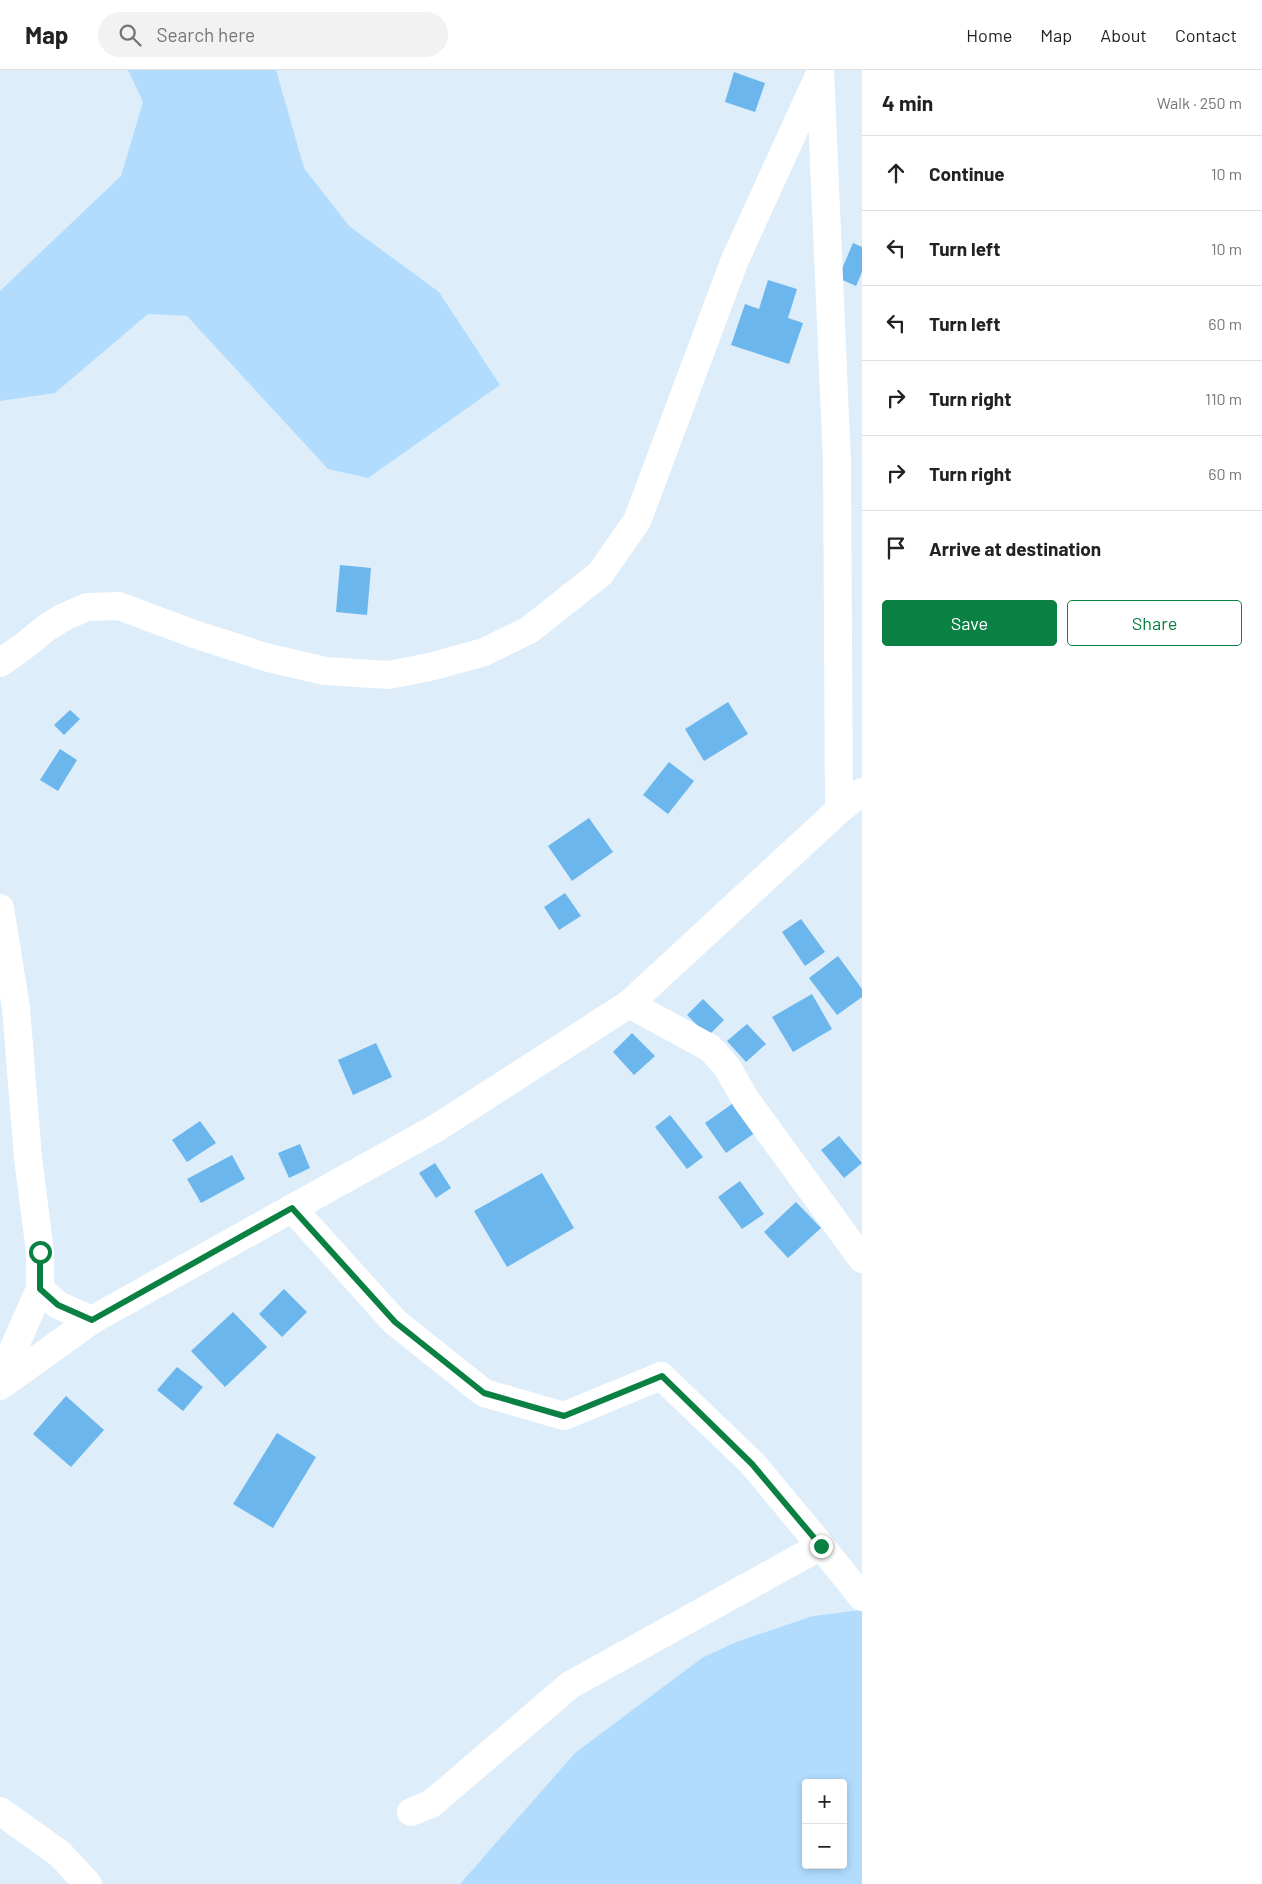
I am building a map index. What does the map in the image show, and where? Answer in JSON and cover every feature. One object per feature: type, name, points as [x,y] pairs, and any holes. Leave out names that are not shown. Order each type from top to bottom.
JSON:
[{"type":"street","points":[[0,663],[64,616],[87,607],[119,606],[194,634],[266,657],[325,671],[389,675],[434,666],[484,652],[529,630],[600,574],[637,521],[734,262],[820,72]]},
{"type":"street","points":[[820,72],[837,462],[839,810]]},
{"type":"street","points":[[0,1386],[92,1320],[438,1127],[629,1004],[839,810],[862,792]]},
{"type":"street","points":[[0,908],[16,1008],[28,1158],[40,1252],[40,1289],[0,1379]]},
{"type":"street","points":[[629,1004],[710,1048],[727,1067],[746,1100],[862,1259]]},
{"type":"street","points":[[292,1208],[395,1322],[484,1393],[564,1416],[662,1376],[752,1464],[862,1597]]},
{"type":"street","points":[[40,1289],[58,1305],[92,1320]]},
{"type":"street","points":[[411,1812],[431,1804],[570,1685],[821,1546]]},
{"type":"street","points":[[0,1811],[60,1854],[88,1884]]},
{"type":"shaded area","points":[[128,70],[276,70],[304,168],[349,226],[439,292],[500,385],[368,478],[328,469],[187,316],[148,314],[55,393],[0,401],[0,291],[121,176],[143,102]]},
{"type":"shaded area","points":[[862,1610],[862,1884],[460,1884],[575,1753],[702,1658],[736,1642],[813,1616]]},
{"type":"building","points":[[734,72],[765,83],[755,112],[725,102]]},
{"type":"building","points":[[853,243],[862,247],[862,272],[856,286],[838,278]]},
{"type":"building","points":[[768,280],[797,289],[788,318],[803,323],[789,364],[731,345],[745,304],[759,309]]},
{"type":"building","points":[[340,565],[371,568],[367,615],[336,612]]},
{"type":"building","points":[[728,702],[748,734],[704,761],[685,729]]},
{"type":"building","points":[[70,710],[80,719],[64,735],[54,725]]},
{"type":"building","points":[[60,749],[77,760],[58,791],[40,780]]},
{"type":"building","points":[[669,762],[694,781],[668,814],[643,795]]},
{"type":"building","points":[[589,818],[613,852],[572,881],[548,846]]},
{"type":"building","points":[[565,893],[581,916],[559,930],[544,907]]},
{"type":"building","points":[[801,919],[825,952],[805,966],[782,932]]},
{"type":"building","points":[[838,956],[862,989],[862,997],[837,1015],[809,978]]},
{"type":"building","points":[[812,994],[832,1029],[793,1052],[772,1017]]},
{"type":"building","points":[[703,999],[724,1020],[708,1036],[687,1015]]},
{"type":"building","points":[[747,1024],[766,1044],[746,1062],[727,1041]]},
{"type":"building","points":[[632,1033],[655,1056],[634,1075],[613,1052]]},
{"type":"building","points":[[376,1043],[392,1077],[353,1095],[338,1060]]},
{"type":"building","points":[[735,1102],[756,1132],[726,1153],[705,1123]]},
{"type":"building","points":[[670,1115],[703,1157],[687,1169],[655,1127]]},
{"type":"building","points":[[200,1121],[216,1143],[187,1162],[172,1140]]},
{"type":"building","points":[[839,1136],[862,1163],[844,1178],[821,1150]]},
{"type":"building","points":[[300,1144],[310,1168],[289,1178],[278,1153]]},
{"type":"building","points":[[232,1155],[245,1179],[201,1203],[187,1179]]},
{"type":"building","points":[[435,1163],[451,1188],[436,1198],[419,1173]]},
{"type":"building","points":[[542,1173],[574,1228],[507,1267],[474,1211]]},
{"type":"building","points":[[740,1181],[764,1214],[742,1229],[718,1197]]},
{"type":"building","points":[[796,1202],[821,1228],[788,1258],[764,1232]]},
{"type":"building","points":[[284,1289],[307,1312],[282,1337],[259,1314]]},
{"type":"building","points":[[233,1312],[267,1347],[225,1387],[191,1351]]},
{"type":"building","points":[[177,1367],[203,1387],[183,1411],[157,1390]]},
{"type":"building","points":[[66,1396],[104,1430],[71,1467],[33,1434]]},
{"type":"building","points":[[277,1433],[316,1457],[273,1528],[233,1504]]},
{"type":"route","points":[[40,1252],[40,1289],[58,1305],[92,1320],[292,1208],[395,1322],[484,1393],[564,1416],[662,1376],[752,1464],[821,1546]]}]
